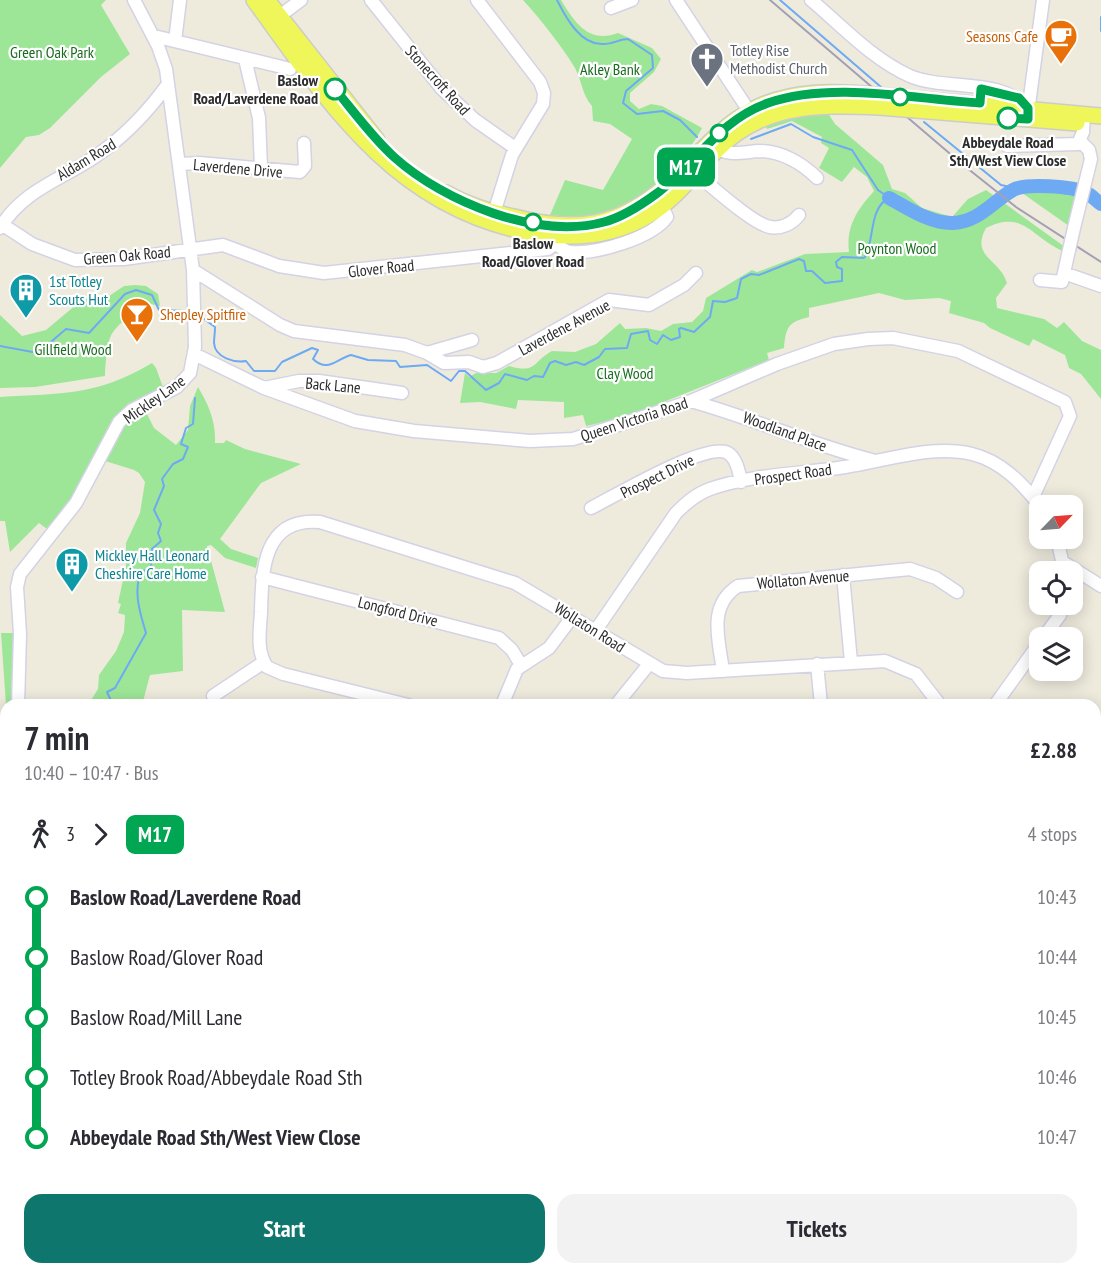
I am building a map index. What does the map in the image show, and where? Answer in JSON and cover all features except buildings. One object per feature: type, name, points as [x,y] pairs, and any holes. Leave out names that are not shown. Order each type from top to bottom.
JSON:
[{"type":"main road","points":[[254,0],[275,20],[395,158],[435,187],[494,213],[557,235]]},
{"type":"main road","points":[[267,0],[275,20],[355,131],[383,161],[413,185],[446,205],[481,220],[520,231],[583,237],[617,229],[651,214],[659,199],[752,116],[770,102],[802,95],[831,92],[874,99],[916,110],[1028,114],[1084,119],[1101,125]]},
{"type":"main road","points":[[691,170],[709,141],[752,116],[793,108],[874,99],[980,96],[1028,114]]},
{"type":"main road","points":[[1084,119],[1101,116]]},
{"type":"street","name":"Mickley Lane","points":[[18,699],[20,634],[16,587],[20,574],[76,503],[119,422],[132,410],[183,382],[190,373],[194,354],[193,270],[168,84],[163,56],[134,0]]},
{"type":"street","points":[[175,41],[180,0]]},
{"type":"street","points":[[275,20],[300,0]]},
{"type":"street","name":"Stonecroft Road","points":[[371,0],[442,89],[475,120],[515,148]]},
{"type":"street","points":[[477,0],[544,89],[543,104],[515,148],[494,213]]},
{"type":"street","points":[[611,8],[632,0]]},
{"type":"street","points":[[676,0],[752,116]]},
{"type":"street","points":[[811,0],[876,56],[905,74],[980,96]]},
{"type":"street","points":[[1028,114],[1043,0]]},
{"type":"street","points":[[154,36],[290,69]]},
{"type":"street","points":[[245,58],[258,118],[261,168]]},
{"type":"street","name":"Aldam Road","points":[[1,225],[24,198],[93,158],[117,141],[145,115],[168,84]]},
{"type":"street","points":[[1081,142],[1084,119]]},
{"type":"street","points":[[1007,146],[1072,145],[1081,142]]},
{"type":"street","points":[[1040,280],[1062,282],[1091,164],[1089,150],[1081,142]]},
{"type":"street","name":"Laverdene Drive","points":[[180,164],[301,171],[305,166],[304,143]]},
{"type":"street","points":[[717,149],[733,154],[771,152],[803,164],[817,178]]},
{"type":"street","points":[[691,170],[764,225],[776,227],[790,224],[800,215]]},
{"type":"street","name":"Green Oak Road","points":[[1,225],[32,244],[75,260],[124,259],[190,249]]},
{"type":"street","name":"Glover Road","points":[[190,249],[227,246],[279,266],[324,273],[544,250],[557,235]]},
{"type":"street","name":"Laverdene Avenue","points":[[193,270],[287,329],[388,342],[427,353],[444,363],[469,362],[488,367],[609,300],[649,305],[684,285],[696,273]]},
{"type":"street","points":[[1064,273],[1101,286]]},
{"type":"street","name":"Queen Victoria Road","points":[[194,354],[264,388],[364,423],[414,431],[530,441],[573,439],[691,401],[777,364],[834,344],[893,338],[958,351],[1065,402],[1070,416],[1039,495]]},
{"type":"street","points":[[427,353],[472,340]]},
{"type":"street","name":"Back Lane","points":[[264,388],[299,381],[319,381],[402,393]]},
{"type":"street","name":"Woodland Place","points":[[691,401],[736,414],[847,454],[879,461]]},
{"type":"street","name":"Prospect Drive","points":[[591,508],[685,460],[709,451],[726,452],[734,459],[741,482]]},
{"type":"street","name":"Prospect Road","points":[[596,630],[664,529],[687,501],[709,490],[741,482],[938,452],[971,454],[1000,466],[1031,495]]},
{"type":"street","points":[[846,467],[847,454]]},
{"type":"street","name":"Wollaton Road","points":[[262,577],[264,562],[281,531],[296,524],[320,522],[515,583],[596,630],[648,664],[675,673],[885,661],[900,665],[916,674],[935,699]]},
{"type":"street","name":"Wollaton Avenue","points":[[723,671],[717,613],[728,593],[738,586],[754,582],[910,569],[936,578],[957,592]]},
{"type":"street","points":[[843,575],[851,662]]},
{"type":"street","points":[[262,577],[260,652],[270,670],[383,699]]},
{"type":"street","name":"Longford Drive","points":[[262,577],[499,638],[508,645],[521,665]]},
{"type":"street","points":[[1083,577],[1101,586]]},
{"type":"street","points":[[505,699],[513,676],[521,665],[549,648],[573,616]]},
{"type":"street","points":[[999,699],[1029,657]]},
{"type":"street","points":[[213,696],[264,662]]},
{"type":"street","points":[[621,699],[648,664]]},
{"type":"street","points":[[817,664],[820,699]]},
{"type":"street","points":[[509,692],[513,699]]},
{"type":"green space","name":"Green Oak Park","points":[[0,0],[106,0],[101,5],[130,54],[101,77],[50,128],[39,135],[26,137],[0,168]]},
{"type":"green space","name":"Akley Bank","points":[[523,0],[561,0],[578,23],[591,33],[608,36],[618,33],[652,48],[661,59],[654,72],[630,93],[630,101],[639,109],[651,104],[662,106],[702,128],[693,144],[668,174],[652,188],[619,209],[582,218],[550,215],[565,180],[603,190],[632,139],[610,124],[593,121],[592,106],[586,97],[575,68],[564,50]]},
{"type":"green space","points":[[826,110],[835,124],[883,165],[892,189],[905,193],[922,208],[952,217],[968,199],[986,190],[1065,247],[1063,251],[1052,246],[1027,228],[1010,222],[986,228],[982,238],[984,252],[999,268],[1007,283],[996,298],[997,308],[1044,319],[1057,328],[1064,322],[1082,341],[1101,350],[1101,399],[1081,374],[1069,368],[1065,355],[1033,339],[1029,346],[984,323],[949,313],[951,301],[939,298],[905,300],[879,293],[809,308],[809,317],[789,326],[784,348],[767,353],[769,360],[626,417],[586,426],[583,415],[564,418],[564,402],[518,400],[516,409],[480,402],[460,403],[465,373],[469,377],[476,373],[496,373],[509,366],[530,368],[552,351],[575,352],[596,344],[620,323],[625,329],[646,328],[661,331],[673,324],[692,322],[703,311],[706,298],[752,270],[757,272],[805,254],[849,252],[851,226],[862,205],[874,191],[867,177],[854,167],[842,182],[819,168],[829,148],[821,143],[822,137],[792,121],[767,129],[765,124]]},
{"type":"green space","points":[[1034,186],[1078,190],[1069,226],[1015,188]]},
{"type":"green space","name":"Gillfield Wood","points":[[124,286],[146,286],[158,294],[160,306],[146,303],[124,320],[113,333],[107,349],[105,376],[35,387],[0,388],[0,315],[22,336],[46,330],[83,299],[109,296]]},
{"type":"green space","points":[[152,363],[164,390],[123,410],[115,419],[76,495],[51,532],[39,523],[10,552],[5,521],[0,521],[0,397],[79,391],[114,382]]},
{"type":"green space","points":[[198,387],[211,413],[215,443],[224,443],[226,440],[245,449],[301,464],[261,483],[220,539],[231,549],[258,558],[256,568],[225,558],[211,545],[207,546],[225,612],[182,610],[183,671],[150,675],[144,699],[92,699],[98,689],[99,675],[116,651],[124,632],[125,615],[118,613],[121,604],[118,603],[126,566],[126,543],[140,513],[145,482],[134,470],[102,460],[119,427],[144,408],[154,428],[176,445],[188,430],[190,406]]},
{"type":"green space","points":[[1,633],[14,633],[13,699],[6,699]]},
{"type":"waterway","points":[[557,0],[581,36],[604,44],[628,39],[652,55],[653,68],[626,91],[623,103],[637,114],[663,111],[680,120],[697,137]]},
{"type":"waterway","points":[[780,0],[881,87]]},
{"type":"waterway","points":[[1101,17],[1101,31]]},
{"type":"waterway","points":[[924,122],[1001,185],[1015,188]]},
{"type":"waterway","points":[[204,319],[215,327],[214,343],[218,352],[231,360],[246,361],[254,371],[275,371],[282,362],[312,348],[318,350],[313,359],[323,365],[332,364],[351,355],[368,360],[396,361],[400,367],[427,365],[451,381],[459,371],[465,371],[486,390],[499,383],[505,374],[527,380],[534,376],[543,377],[550,363],[555,361],[566,365],[576,362],[584,365],[599,357],[605,349],[627,348],[631,334],[648,331],[650,340],[657,344],[663,335],[671,340],[680,337],[679,329],[681,328],[694,332],[710,317],[713,301],[725,302],[737,298],[741,279],[751,274],[759,275],[799,259],[804,261],[806,271],[812,271],[825,283],[842,281],[842,269],[837,267],[836,262],[842,257],[864,258],[870,244],[878,209],[889,198],[878,190],[852,150],[813,137],[791,124],[751,139]]},
{"type":"waterway","points":[[889,198],[912,211],[945,223],[971,219],[1019,188],[1049,186],[1071,189],[1090,195],[1101,204]]},
{"type":"waterway","points":[[0,346],[38,353],[66,329],[89,333],[125,294],[136,290],[152,295],[159,310],[185,311]]},
{"type":"waterway","points":[[110,699],[107,692],[115,688],[146,633],[138,602],[139,580],[141,572],[151,568],[152,549],[161,541],[158,533],[161,524],[154,510],[164,486],[162,479],[173,464],[183,459],[188,447],[181,444],[186,428],[193,424],[195,398]]},
{"type":"railway","points":[[770,0],[962,164],[1016,207],[1101,262]]},
{"type":"bus line","name":"M17","points":[[335,89],[382,146],[410,170],[435,187],[456,199],[494,213],[555,226],[576,226],[607,221],[637,207],[668,185],[709,141],[729,125],[756,108],[780,100],[831,92],[980,103],[981,89],[1019,98],[1028,108],[1028,119],[1008,118]]},
{"type":"place","name":"Seasons Cafe","points":[[1061,65]]},
{"type":"place","name":"Totley Rise Methodist Church","points":[[707,88]]},
{"type":"place","name":"Baslow Road/Laverdene Road","points":[[335,89]]},
{"type":"place","name":"Abbeydale Road Sth/West View Close","points":[[1008,118]]},
{"type":"place","name":"Baslow Road/Glover Road","points":[[533,222]]},
{"type":"place","name":"1st Totley Scouts Hut","points":[[26,319]]},
{"type":"place","name":"Shepley Spitfire","points":[[137,343]]},
{"type":"place","name":"Mickley Hall Leonard Cheshire Care Home","points":[[72,593]]},
{"type":"park label","name":"Poynton Wood","points":[[897,248]]},
{"type":"park label","name":"Clay Wood","points":[[625,373]]}]
